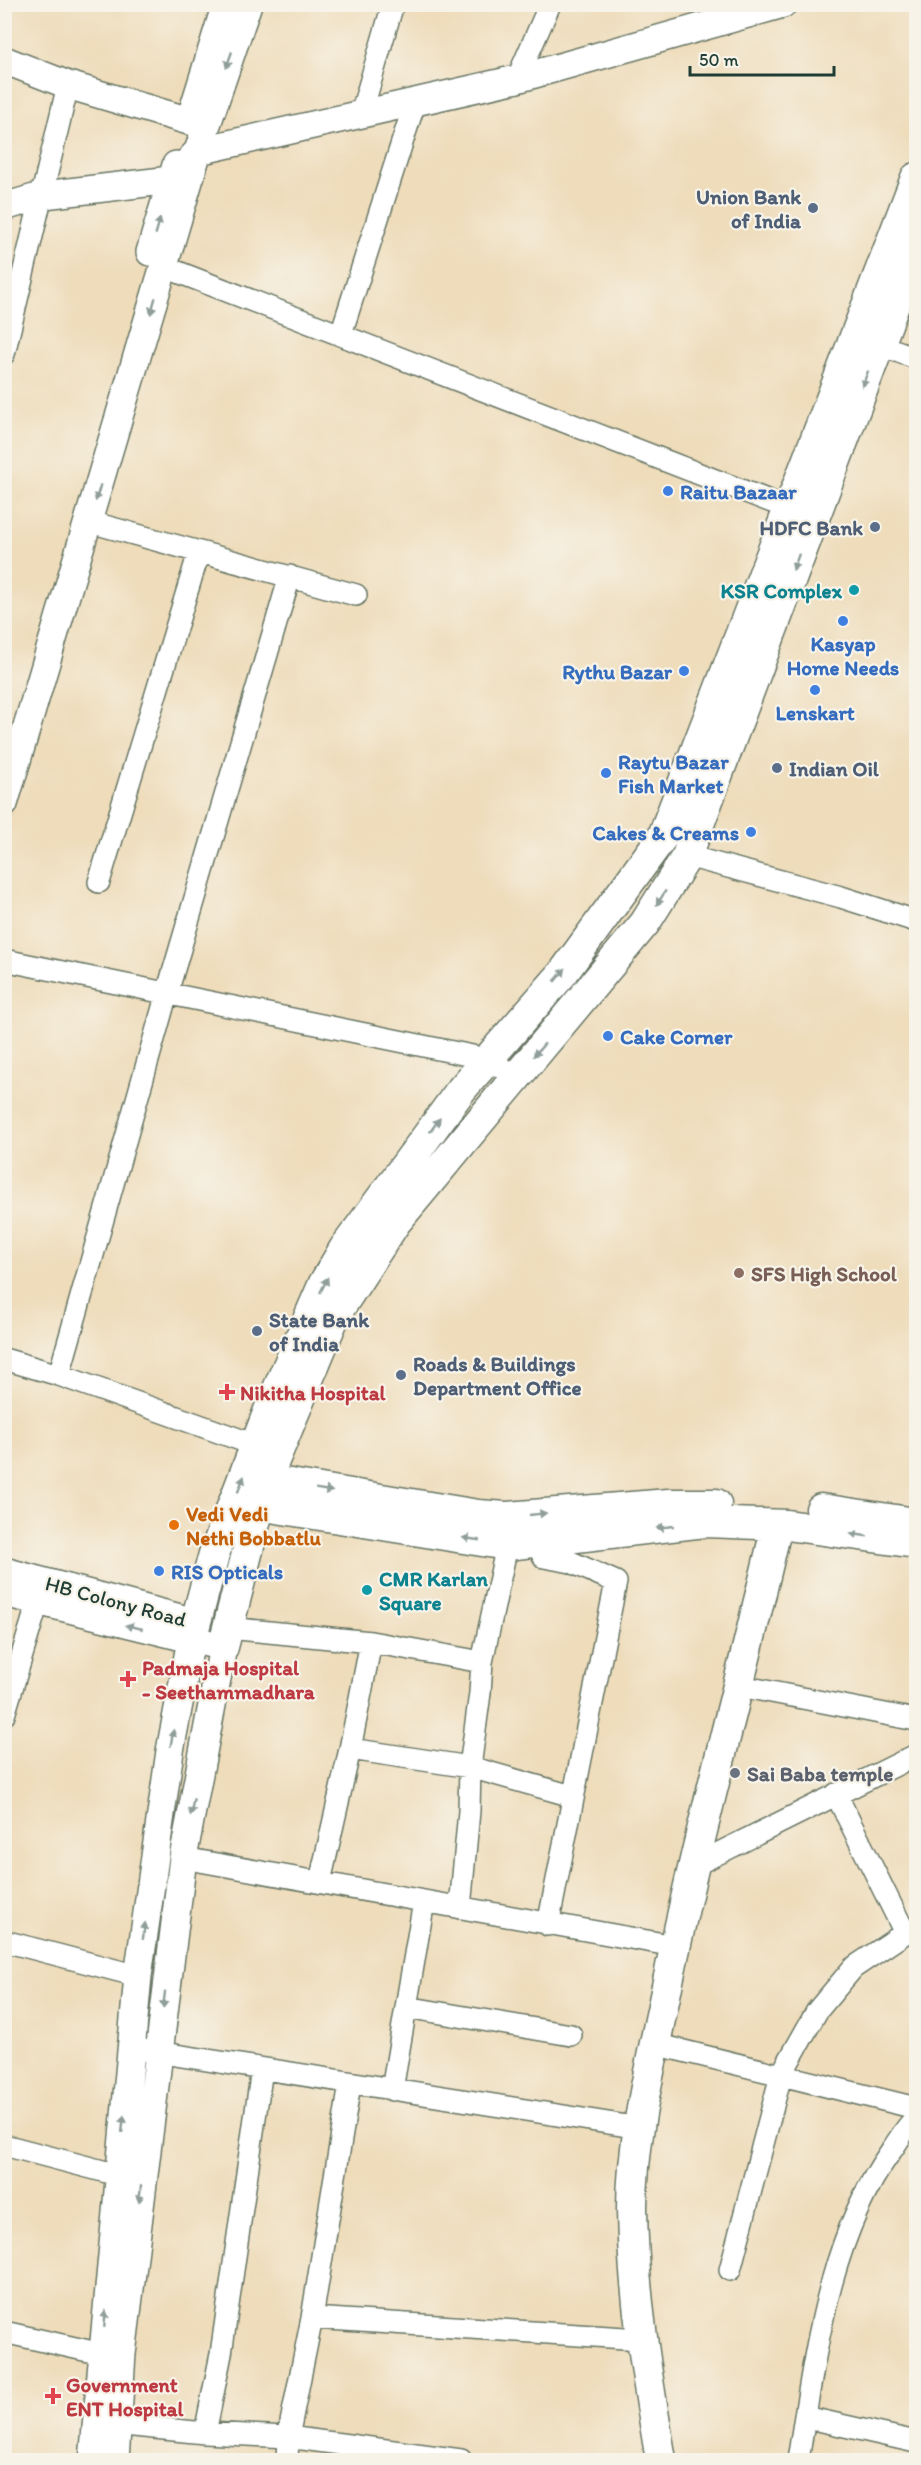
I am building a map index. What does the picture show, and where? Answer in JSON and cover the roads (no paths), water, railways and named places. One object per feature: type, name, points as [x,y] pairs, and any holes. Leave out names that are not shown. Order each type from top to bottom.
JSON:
[{"type":"main road","points":[[226,1638],[262,1493],[334,1315],[395,1223],[645,922],[687,856],[867,340],[916,178]]},
{"type":"main road","points":[[194,1631],[214,1554],[255,1446],[324,1283],[344,1249],[461,1090],[563,973],[663,836],[790,509],[867,340],[916,247]]},
{"type":"main road","points":[[262,1493],[478,1515],[516,1534],[669,1504],[779,1515],[916,1523]]},
{"type":"main road","points":[[779,1515],[916,1544]]},
{"type":"main road","points":[[661,2460],[641,2339],[632,2207],[640,2128],[655,2044],[693,1866],[740,1686],[779,1515]]},
{"type":"street","points":[[4,745],[171,180],[226,4]]},
{"type":"street","points":[[4,804],[90,522],[198,151],[248,4]]},
{"type":"street","points":[[361,114],[393,4]]},
{"type":"street","points":[[517,79],[550,4]]},
{"type":"street","points":[[4,207],[44,195],[171,180],[198,151],[517,79],[783,4]]},
{"type":"street","points":[[4,60],[68,85],[189,122]]},
{"type":"street","points":[[4,354],[44,195],[68,85]]},
{"type":"street","points":[[341,334],[415,102]]},
{"type":"street","points":[[165,267],[790,509]]},
{"type":"street","points":[[867,340],[916,358]]},
{"type":"street","points":[[90,522],[356,595]]},
{"type":"street","points":[[99,882],[198,552]]},
{"type":"street","points":[[59,1375],[166,993],[290,576]]},
{"type":"street","points":[[687,856],[841,897],[916,921]]},
{"type":"street","points":[[4,960],[487,1059],[516,1076]]},
{"type":"street","points":[[4,1359],[59,1375],[255,1446]]},
{"type":"street","points":[[460,1908],[469,1811],[470,1767],[482,1662],[516,1534],[544,1557],[571,1562],[616,1582],[548,1925]]},
{"type":"street","name":"HB Colony Road","points":[[4,1571],[194,1631],[226,1638]]},
{"type":"street","points":[[4,1593],[38,1602],[194,1631],[170,1751],[138,1976],[118,2175],[108,2423],[115,2460]]},
{"type":"street","points":[[4,1715],[38,1602]]},
{"type":"street","points":[[112,2354],[158,2052],[183,1858],[226,1638],[371,1642],[482,1662]]},
{"type":"street","points":[[320,1882],[371,1642]]},
{"type":"street","points":[[740,1686],[916,1720]]},
{"type":"street","points":[[350,1749],[470,1767],[572,1796]]},
{"type":"street","points":[[693,1866],[916,1755]]},
{"type":"street","points":[[730,2270],[781,2075],[817,2011],[854,1968],[911,1932],[836,1794]]},
{"type":"street","points":[[183,1858],[675,1946]]},
{"type":"street","points":[[392,2090],[424,1901]]},
{"type":"street","points":[[4,1941],[138,1976]]},
{"type":"street","points":[[406,2007],[571,2036]]},
{"type":"street","points":[[655,2044],[916,2108]]},
{"type":"street","points":[[131,2048],[640,2128]]},
{"type":"street","points":[[205,2433],[221,2354],[262,2069]]},
{"type":"street","points":[[287,2460],[288,2437],[312,2318],[350,2084]]},
{"type":"street","points":[[798,2460],[822,2322],[842,2248],[871,2179],[916,2118]]},
{"type":"street","points":[[4,2145],[118,2175]]},
{"type":"street","points":[[312,2318],[641,2339]]},
{"type":"street","points":[[4,2332],[112,2354]]},
{"type":"street","points":[[805,2417],[916,2442]]},
{"type":"street","points":[[108,2423],[205,2433],[288,2437],[461,2460]]},
{"type":"street","points":[[93,2460],[108,2423]]},
{"type":"place","name":"Union Bank of India","points":[[813,208]]},
{"type":"place","name":"Raitu Bazaar","points":[[668,491]]},
{"type":"place","name":"HDFC Bank","points":[[875,527]]},
{"type":"place","name":"KSR Complex","points":[[854,590]]},
{"type":"place","name":"Kasyap Home Needs","points":[[843,621]]},
{"type":"place","name":"Rythu Bazar","points":[[684,671]]},
{"type":"place","name":"Lenskart","points":[[815,690]]},
{"type":"place","name":"Indian Oil","points":[[777,768]]},
{"type":"place","name":"Raytu Bazar Fish Market","points":[[606,773]]},
{"type":"place","name":"Cakes & Creams","points":[[751,832]]},
{"type":"place","name":"Cake Corner","points":[[608,1036]]},
{"type":"place","name":"SFS High School","points":[[739,1273]]},
{"type":"place","name":"State Bank of India","points":[[257,1331]]},
{"type":"place","name":"Roads & Buildings Department Office","points":[[401,1375]]},
{"type":"place","name":"Nikitha Hospital","points":[[227,1392]]},
{"type":"place","name":"Vedi Vedi Nethi Bobbatlu","points":[[174,1525]]},
{"type":"place","name":"RIS Opticals","points":[[159,1571]]},
{"type":"place","name":"CMR Karlan Square","points":[[367,1590]]},
{"type":"place","name":"Padmaja Hospital - Seethammadhara","points":[[128,1679]]},
{"type":"place","name":"Sai Baba temple","points":[[735,1773]]},
{"type":"place","name":"Government ENT Hospital","points":[[53,2396]]}]
